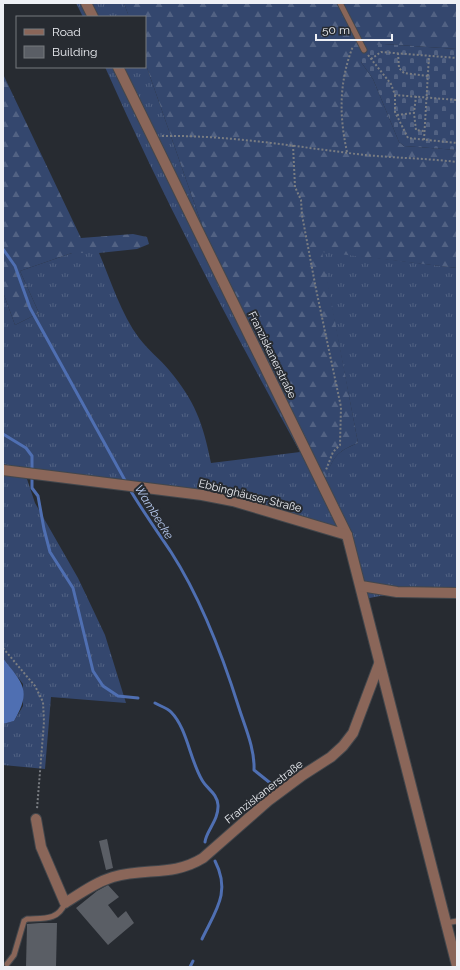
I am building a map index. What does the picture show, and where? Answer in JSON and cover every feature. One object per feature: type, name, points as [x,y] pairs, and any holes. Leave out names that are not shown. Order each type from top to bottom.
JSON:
[{"type":"street","points":[[86,3],[92,16]]},
{"type":"street","name":"Franziskanerstraße","points":[[118,68],[347,535],[457,966]]},
{"type":"street","name":"Ebbinghäuser Straße","points":[[3,470],[202,495],[233,501],[347,535]]},
{"type":"street","points":[[361,586],[397,592],[457,593]]},
{"type":"street","name":"Franziskanerstraße","points":[[65,903],[97,883],[114,876],[173,871],[191,865],[203,858],[268,802],[303,775],[331,757],[353,734],[379,664]]},
{"type":"street","points":[[36,819],[41,847],[65,903]]},
{"type":"lane","points":[[340,3],[364,50]]},
{"type":"lane","points":[[7,964],[14,955],[24,921],[27,919],[51,918],[57,916],[65,903]]},
{"type":"lane","points":[[446,923],[457,921]]},
{"type":"path","points":[[347,152],[344,139],[340,92],[346,65],[357,37]]},
{"type":"path","points":[[364,50],[391,84],[395,95],[397,115],[408,138],[457,143]]},
{"type":"path","points":[[371,59],[381,52],[457,58]]},
{"type":"path","points":[[398,53],[399,68],[404,73],[428,76]]},
{"type":"path","points":[[424,140],[429,56]]},
{"type":"path","points":[[395,95],[457,100]]},
{"type":"path","points":[[416,96],[414,113],[416,130],[424,131]]},
{"type":"path","points":[[397,115],[414,113]]},
{"type":"path","points":[[152,136],[184,135],[457,162]]},
{"type":"path","points":[[293,145],[295,188],[301,200],[302,215],[316,289],[341,407],[340,445],[333,452],[321,483]]},
{"type":"path","points":[[3,648],[35,686],[43,702],[44,722],[36,819]]},
{"type":"green space","points":[[76,3],[124,3],[129,16],[82,16]]},
{"type":"green space","points":[[124,3],[457,3],[457,49],[384,44],[361,62],[373,79],[399,142],[404,146],[457,150],[457,268],[322,252],[358,443],[350,446],[336,457],[330,467],[325,481],[204,231],[146,65],[146,16],[129,16]]},
{"type":"green space","points":[[384,44],[457,49],[457,150],[404,146],[399,142],[373,79],[361,62],[360,53],[368,46]]},
{"type":"green space","points":[[146,65],[204,231],[325,480],[330,466],[336,456],[345,449],[358,443],[321,251],[457,268],[457,596],[380,596],[359,600],[342,538],[214,500],[26,476],[35,503],[78,578],[105,635],[126,703],[51,697],[45,769],[3,765],[3,724],[14,721],[23,706],[23,684],[3,658],[3,292],[15,325],[39,313],[20,271],[72,253],[99,253],[117,297],[133,329],[178,381],[192,403],[205,436],[211,463],[300,452],[198,262],[127,116],[105,68],[146,68]]},
{"type":"green space","points":[[3,74],[81,238],[133,234],[147,237],[149,244],[137,249],[99,253],[72,253],[20,271],[39,313],[15,325],[3,292]]},
{"type":"shaded area","points":[[3,658],[16,674],[23,688],[24,694],[23,702],[14,721],[3,724]]},
{"type":"building","points":[[107,839],[113,868],[106,870],[99,841]]},
{"type":"building","points":[[108,885],[119,897],[108,905],[118,918],[126,911],[134,923],[108,945],[76,908],[97,891]]},
{"type":"building","points":[[57,923],[56,967],[26,967],[27,924]]},
{"type":"waterway","name":"Wambecke","points":[[3,249],[15,266],[30,308],[127,484]]},
{"type":"waterway","name":"Wambecke","points":[[3,434],[26,448],[32,456],[32,488],[38,496],[50,552],[73,588],[93,671],[103,686],[118,696],[138,698]]},
{"type":"waterway","name":"Wambecke","points":[[129,488],[171,552],[192,588],[210,628],[233,688],[247,730],[253,754],[254,770],[274,786]]},
{"type":"waterway","name":"Wambecke","points":[[155,703],[171,712],[176,719],[185,735],[198,772],[204,783],[216,797],[218,805],[217,816],[205,842]]},
{"type":"waterway","name":"Wambecke","points":[[202,939],[220,901],[222,892],[220,872],[215,861]]},
{"type":"waterway","name":"Wambecke","points":[[190,967],[193,961]]}]
